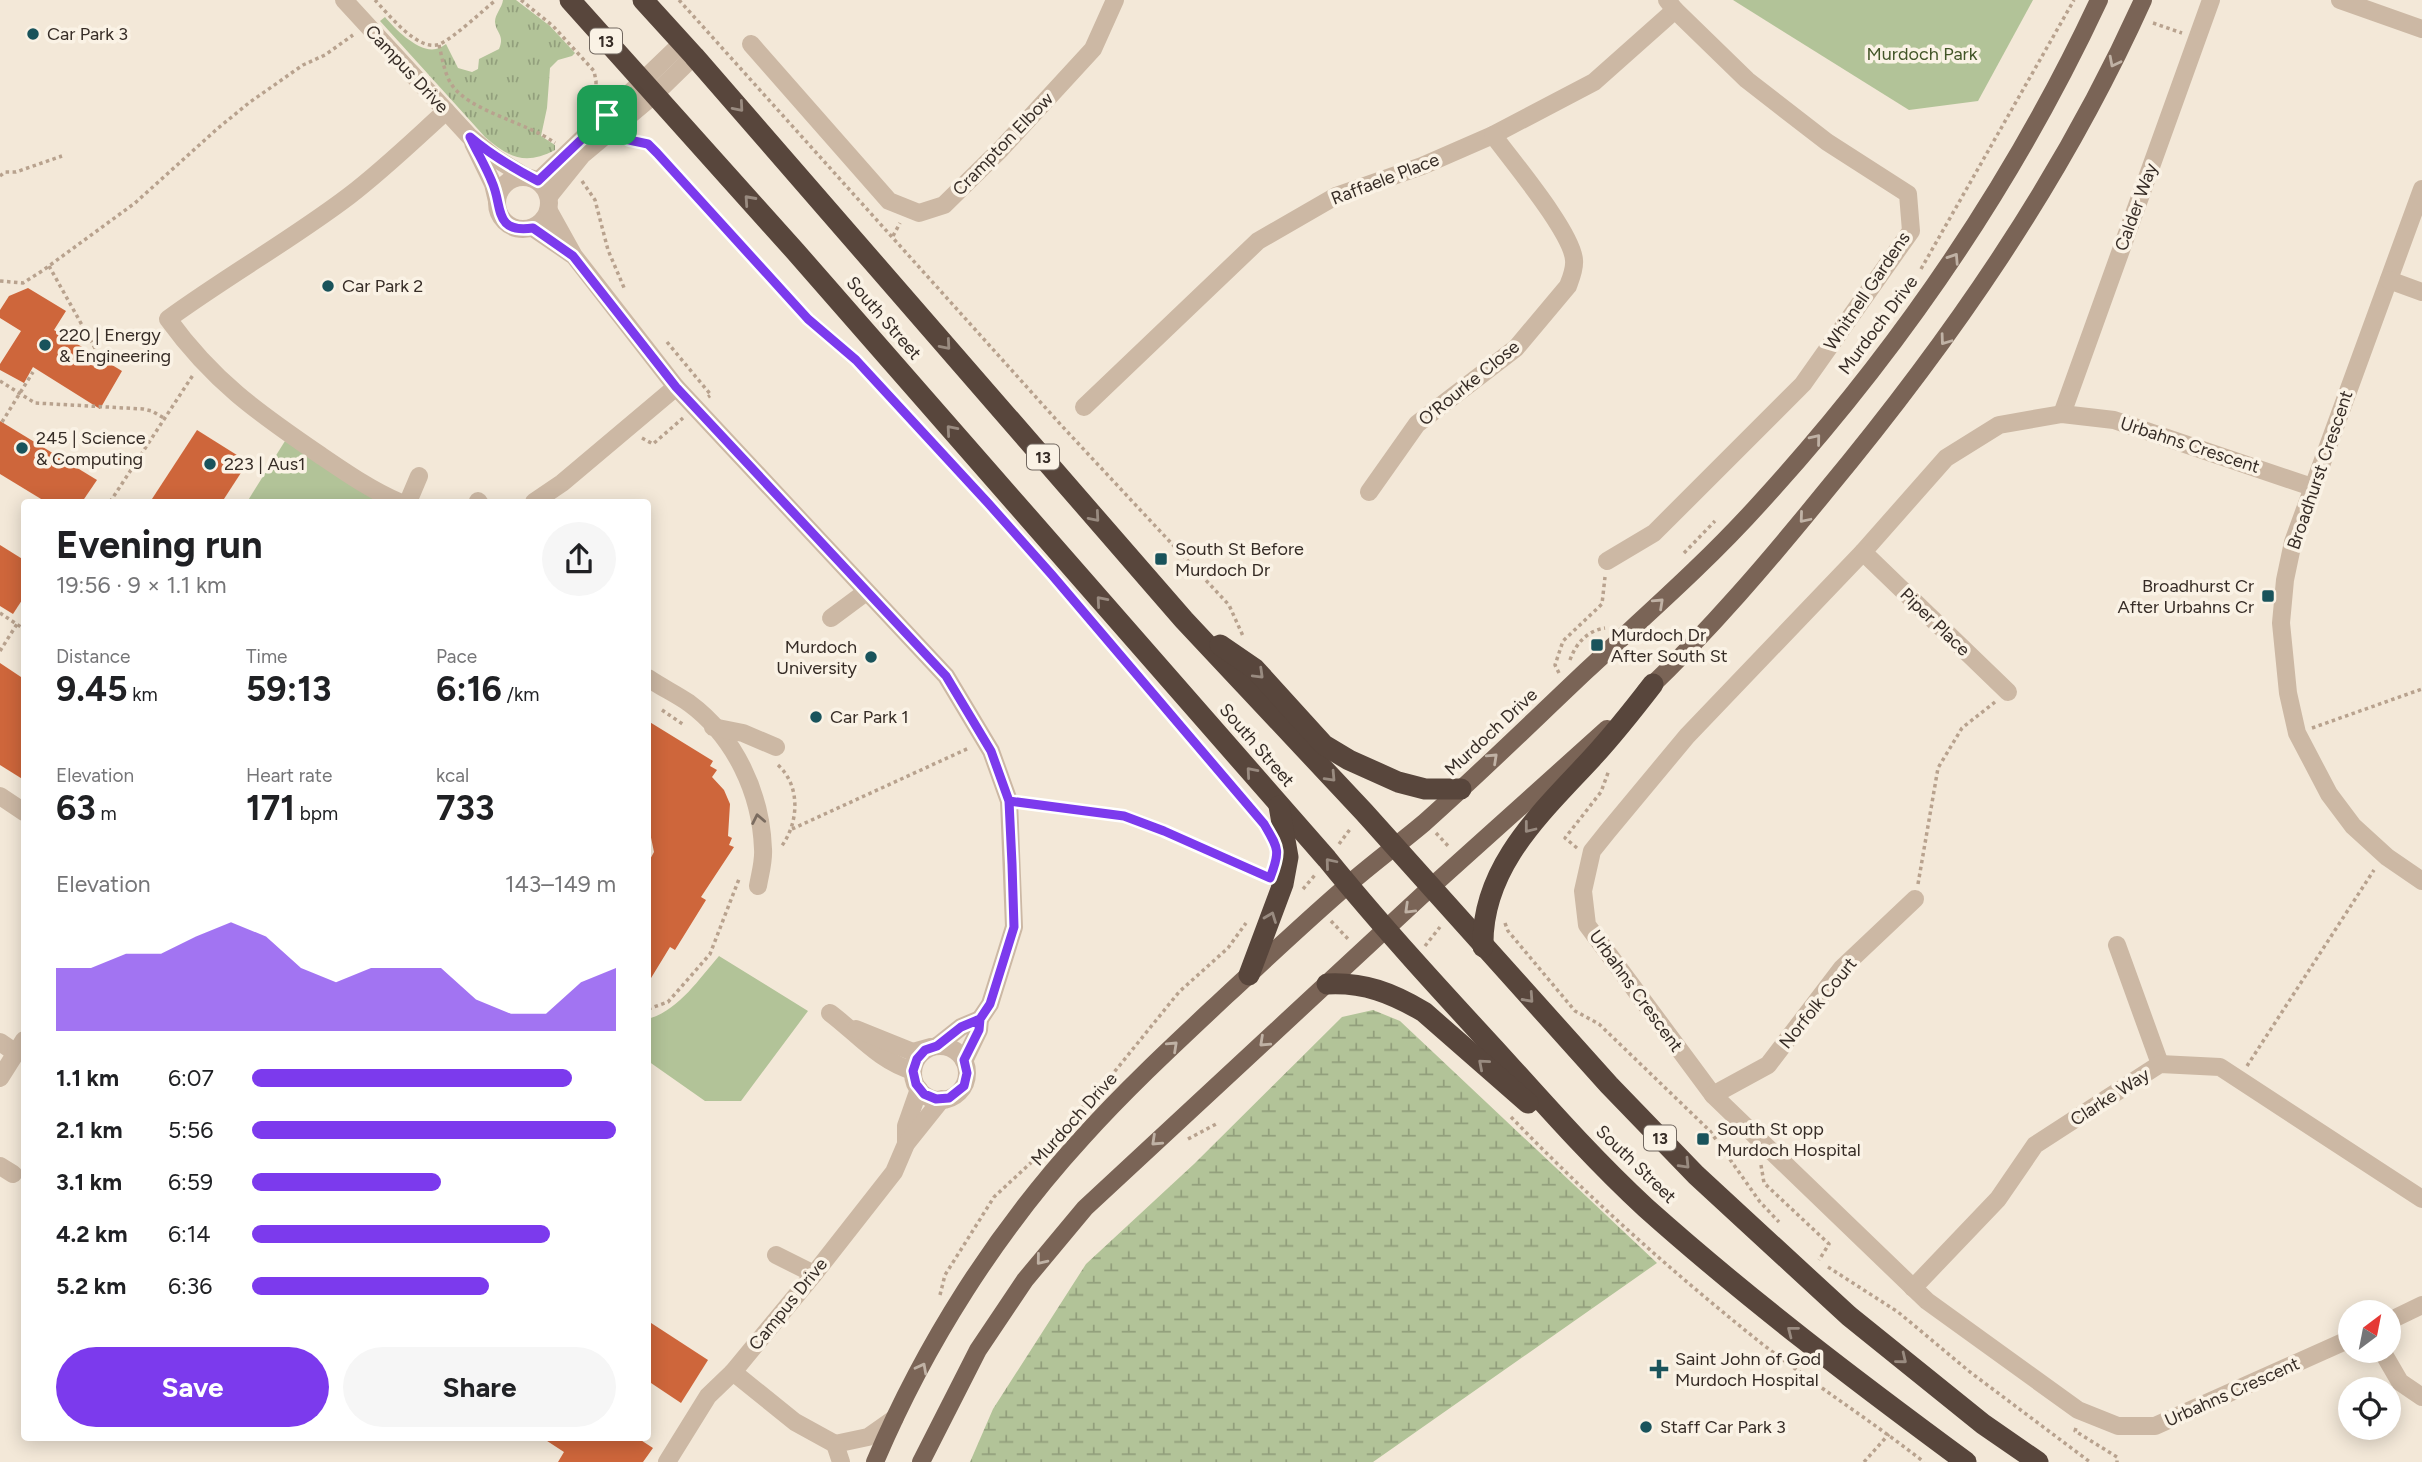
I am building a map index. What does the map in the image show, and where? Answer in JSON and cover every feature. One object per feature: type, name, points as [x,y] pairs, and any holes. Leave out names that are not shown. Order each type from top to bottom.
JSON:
[{"type":"highway","name":"South Street","points":[[570,0],[1279,804],[1413,961],[1584,1147],[1645,1206],[1755,1303],[1966,1462]]},
{"type":"highway","name":"South Street","points":[[643,0],[689,49],[1184,620],[1609,1085],[1706,1184],[1849,1316],[1983,1424],[2038,1462]]},
{"type":"highway","points":[[1184,620],[1255,669],[1324,745],[1349,761],[1398,782],[1425,789],[1461,789]]},
{"type":"highway","points":[[1483,947],[1482,923],[1492,890],[1507,858],[1530,825],[1616,731],[1654,684]]},
{"type":"highway","points":[[1249,975],[1283,884],[1288,857],[1279,804]]},
{"type":"highway","points":[[1327,984],[1353,982],[1408,1003],[1423,1012],[1645,1206]]},
{"type":"main road","name":"Murdoch Drive","points":[[875,1462],[895,1418],[949,1317],[989,1255],[1051,1174],[1125,1093],[1348,885],[1395,848],[1461,789],[1702,563],[1806,452],[1902,333],[1984,213],[2035,128],[2099,0]]},
{"type":"main road","points":[[921,1462],[978,1350],[1025,1280],[1058,1239],[1119,1174],[1607,729],[1728,608],[1772,556],[1945,340],[2003,257],[2056,169],[2117,57],[2143,0]]},
{"type":"street","name":"Campus Drive","points":[[344,0],[470,137],[495,158],[532,179],[549,203],[573,256],[676,387],[946,676],[991,751],[1009,801],[1014,927],[990,1004],[980,1019],[979,1030],[964,1060]]},
{"type":"street","name":"Crampton Elbow","points":[[751,44],[889,201],[919,213],[944,205],[1093,49],[1115,0]]},
{"type":"street","name":"Calder Way","points":[[2062,414],[2211,0]]},
{"type":"street","points":[[2340,0],[2422,29]]},
{"type":"street","name":"Raffaele Place","points":[[1084,407],[1258,241],[1336,196],[1422,166],[1493,135],[1594,82],[1671,5]]},
{"type":"street","name":"Whitnell Gardens","points":[[1607,561],[1654,533],[1803,384],[1911,231],[1908,194],[1827,142],[1757,88],[1671,5]]},
{"type":"street","points":[[497,201],[506,183],[516,177],[532,179],[603,113],[649,88],[689,49]]},
{"type":"street","points":[[394,499],[342,469],[251,408],[202,362],[168,319],[351,194],[446,111]]},
{"type":"street","points":[[533,228],[546,218],[549,203],[582,155],[603,113]]},
{"type":"street","name":"O’Rourke Close","points":[[1369,492],[1417,424],[1516,348],[1568,286],[1572,276],[1574,258],[1565,234],[1493,135]]},
{"type":"street","name":"Campus Drive","points":[[470,137],[493,184],[498,211],[503,221],[522,230],[533,228],[573,256]]},
{"type":"street","name":"Broadhurst Crescent","points":[[2422,189],[2293,542],[2285,580],[2281,623],[2288,693],[2297,733],[2329,794],[2353,826],[2387,857],[2422,881]]},
{"type":"street","points":[[2389,280],[2422,292]]},
{"type":"street","points":[[538,499],[562,483],[676,387]]},
{"type":"street","name":"Urbahns Crescent","points":[[2312,487],[2114,420],[2062,414],[1999,425],[1946,458],[1863,552],[1687,736],[1592,851],[1583,891],[1587,925],[1713,1095],[1927,1301],[2078,1410],[2118,1426],[2155,1426],[2338,1344]]},
{"type":"street","points":[[409,499],[419,476]]},
{"type":"street","name":"Piper Place","points":[[1863,552],[2008,692]]},
{"type":"street","points":[[831,618],[866,592]]},
{"type":"street","points":[[651,680],[690,704],[713,727],[742,765],[751,789],[763,850],[758,886]]},
{"type":"street","points":[[713,727],[743,733],[776,747]]},
{"type":"street","points":[[0,796],[21,810]]},
{"type":"street","name":"Norfolk Court","points":[[1713,1095],[1768,1065],[1843,968],[1915,899]]},
{"type":"street","points":[[2117,945],[2160,1064]]},
{"type":"street","points":[[830,1013],[874,1051],[897,1066],[913,1071]]},
{"type":"street","points":[[846,1025],[913,1052],[934,1047],[950,1047],[964,1060],[967,1073],[964,1086],[955,1095],[942,1099],[930,1097],[919,1089],[913,1071],[917,1059],[934,1047],[961,1027],[980,1019]]},
{"type":"street","points":[[0,1042],[20,1047],[0,1079]]},
{"type":"street","name":"Clarke Way","points":[[1913,1288],[1998,1199],[2035,1145],[2160,1064],[2220,1067],[2422,1199]]},
{"type":"street","name":"Campus Drive","points":[[906,1144],[906,1126],[919,1089]]},
{"type":"street","name":"Campus Drive","points":[[667,1462],[708,1396],[733,1372],[814,1274],[894,1172],[906,1144],[942,1099]]},
{"type":"street","points":[[776,1255],[814,1274]]},
{"type":"street","points":[[2401,1315],[2422,1305]]},
{"type":"street","points":[[2389,1363],[2400,1382],[2422,1397]]},
{"type":"street","points":[[733,1372],[795,1422],[835,1444],[868,1437],[895,1418]]},
{"type":"street","points":[[835,1444],[841,1462]]},
{"type":"path","points":[[375,0],[414,38],[426,44],[439,45],[496,0]]},
{"type":"path","points":[[521,0],[553,26],[593,71],[603,113],[629,140],[648,144],[657,153],[808,319],[856,360],[961,474]]},
{"type":"path","points":[[679,0],[1061,425],[1229,605],[1246,643]]},
{"type":"path","points":[[0,282],[23,283],[49,266],[135,203],[250,103],[303,65],[325,55],[385,10]]},
{"type":"path","points":[[2152,23],[2197,38]]},
{"type":"path","points":[[554,142],[562,136]]},
{"type":"path","points":[[0,176],[5,172],[16,172],[62,156]]},
{"type":"path","points":[[49,266],[101,359]]},
{"type":"path","points":[[112,499],[202,362]]},
{"type":"path","points":[[2,422],[33,372]]},
{"type":"path","points":[[0,381],[35,403],[143,409],[164,418]]},
{"type":"path","points":[[1560,675],[1555,664],[1563,641],[1602,604],[1607,561]]},
{"type":"path","points":[[0,613],[21,626]]},
{"type":"path","points":[[0,651],[18,624]]},
{"type":"path","points":[[2297,733],[2422,689]]},
{"type":"path","points":[[1915,899],[1938,768],[1962,728],[2008,692]]},
{"type":"path","points":[[1434,770],[1445,768],[1521,706]]},
{"type":"path","points":[[659,708],[693,731]]},
{"type":"path","points":[[1171,714],[1264,824]]},
{"type":"path","points":[[792,829],[974,746]]},
{"type":"path","points":[[1592,851],[1573,847],[1565,838],[1601,792],[1610,766]]},
{"type":"path","points":[[1009,801],[1124,816],[1270,878],[1273,869]]},
{"type":"path","points":[[2238,1078],[2375,868]]},
{"type":"path","points":[[651,1008],[668,1002],[710,954],[740,878]]},
{"type":"path","points":[[1492,890],[1503,897],[1503,913],[1508,930],[1575,1011],[1599,1024],[1710,1131],[1760,1202],[1779,1222]]},
{"type":"path","points":[[1413,961],[1452,913]]},
{"type":"path","points":[[1773,1153],[1760,1167],[1764,1183],[1829,1244],[1819,1260],[1898,1312],[1969,1372],[2090,1462]]},
{"type":"path","points":[[2078,1410],[2076,1431],[2117,1457],[2117,1462]]},
{"type":"path","points":[[1864,1462],[1889,1434]]},
{"type":"green space","points":[[503,0],[516,0],[550,26],[575,53],[558,60],[550,68],[547,108],[541,136],[555,145],[555,150],[535,158],[509,154],[485,137],[380,21],[385,17],[401,33],[422,47],[436,49],[446,44],[458,68],[472,72],[478,69],[479,59],[499,49],[501,37],[495,22]]},
{"type":"green space","name":"Murdoch Park","points":[[1733,0],[2033,0],[1978,101],[1909,110]]},
{"type":"green space","points":[[285,441],[377,499],[249,499]]},
{"type":"green space","points":[[719,956],[808,1011],[741,1101],[705,1101],[651,1063],[651,1018],[669,1009]]},
{"type":"green space","points":[[1373,1010],[1400,1021],[1657,1263],[1373,1462],[970,1462],[993,1409],[1086,1264],[1194,1164],[1342,1017]]},
{"type":"building","name":"220 | Energy & Engineering","points":[[28,288],[66,311],[54,330],[122,371],[100,409],[33,367],[24,383],[0,370],[0,364],[21,331],[0,318],[0,310],[9,296]]},
{"type":"building","name":"245 | Science & Computing","points":[[0,421],[97,480],[84,499],[41,499],[0,474]]},
{"type":"building","name":"223 | Aus1","points":[[197,430],[248,462],[224,499],[152,499]]},
{"type":"building","points":[[0,545],[21,558],[21,602],[13,614],[0,606]]},
{"type":"building","points":[[0,663],[21,677],[21,778],[0,765]]},
{"type":"building","points":[[651,723],[713,761],[710,766],[717,770],[712,777],[724,790],[730,804],[728,836],[732,838],[729,845],[734,847],[701,897],[706,900],[675,950],[670,947],[651,978],[651,858],[654,852],[651,838]]},
{"type":"building","points":[[651,1323],[708,1360],[681,1403],[651,1383]]},
{"type":"building","points":[[547,1441],[642,1441],[653,1448],[643,1462],[558,1462],[564,1452]]},
{"type":"place","name":"Car Park 3","points":[[33,34]]},
{"type":"place","name":"Car Park 2","points":[[328,286]]},
{"type":"place","name":"220 | Energy & Engineering","points":[[45,345]]},
{"type":"place","name":"245 | Science & Computing","points":[[22,448]]},
{"type":"place","name":"223 | Aus1","points":[[210,464]]},
{"type":"place","name":"South St Before Murdoch Dr","points":[[1161,559]]},
{"type":"place","name":"Broadhurst Cr After Urbahns Cr","points":[[2268,596]]},
{"type":"place","name":"Murdoch Dr After South St","points":[[1597,645]]},
{"type":"place","name":"Murdoch University","points":[[871,657]]},
{"type":"place","name":"Car Park 1","points":[[816,717]]},
{"type":"place","name":"South St opp Murdoch Hospital","points":[[1703,1139]]},
{"type":"place","name":"Saint John of God Murdoch Hospital","points":[[1659,1369]]},
{"type":"place","name":"Staff Car Park 3","points":[[1646,1427]]},
{"type":"route","points":[[607,115],[538,181],[526,177],[495,158],[470,137],[493,184],[498,211],[503,221],[522,230],[533,228],[573,256],[676,387],[946,676],[991,751],[1009,801],[1014,927],[990,1004],[980,1019],[974,1043],[964,1060],[967,1073],[964,1086],[949,1098],[936,1099],[924,1094],[916,1084],[913,1071],[920,1054],[937,1046],[961,1027],[980,1019],[990,1004],[1014,927],[1012,864],[1009,801],[1124,816],[1270,878],[1278,855],[1275,842],[1264,824],[1052,575],[872,376],[808,319],[648,144],[629,140],[607,115]]}]
